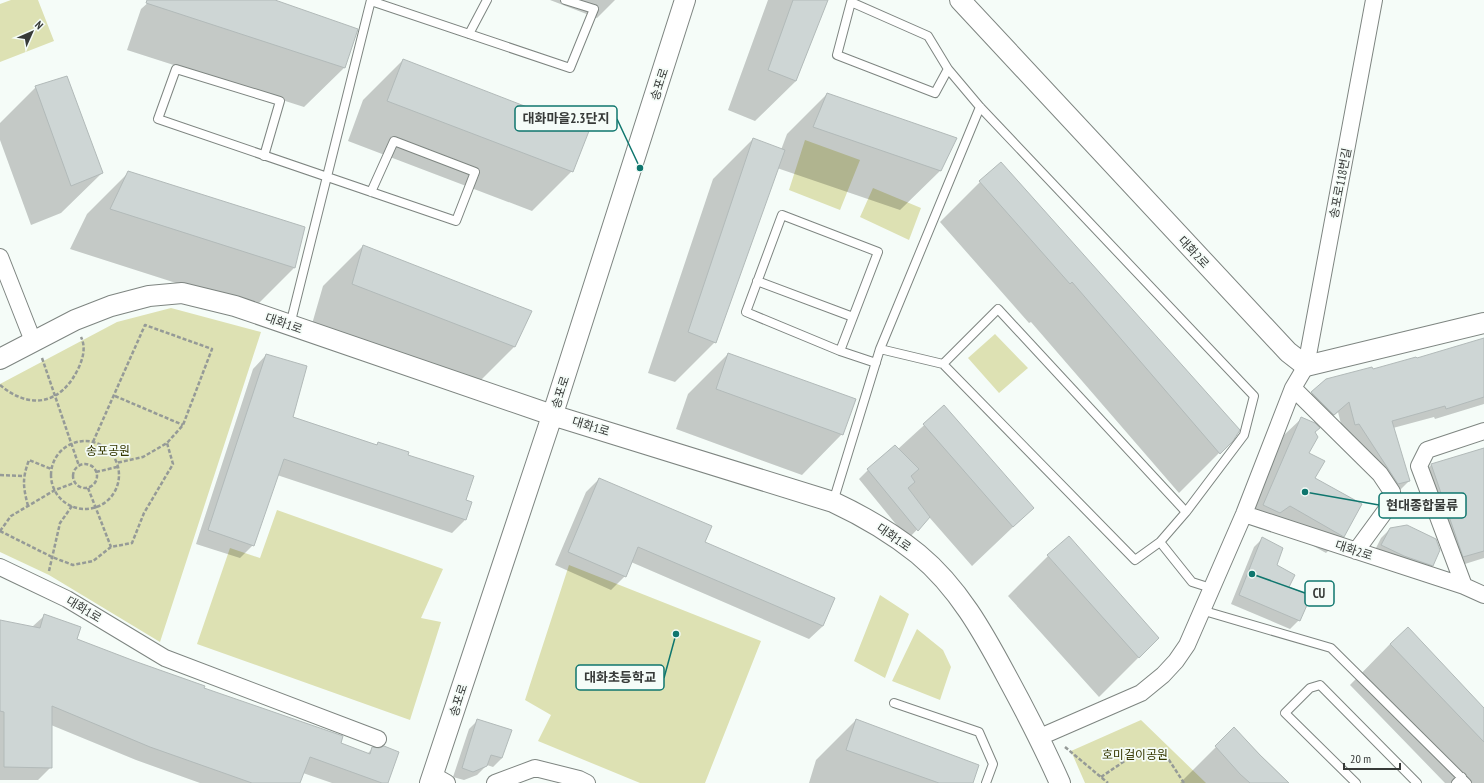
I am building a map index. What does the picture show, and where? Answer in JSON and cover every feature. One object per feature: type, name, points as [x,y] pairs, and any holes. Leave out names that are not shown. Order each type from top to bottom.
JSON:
[{"type":"street","name":"송포로","points":[[437,780],[685,0]]},
{"type":"street","name":"대화2로","points":[[960,0],[1288,352],[1306,366]]},
{"type":"street","name":"송포로118번길","points":[[1306,366],[1374,0]]},
{"type":"street","points":[[0,257],[36,346]]},
{"type":"street","name":"대화1로","points":[[0,359],[36,346],[75,320],[111,306],[149,296],[182,293],[235,306],[552,415],[833,502],[867,518],[919,554],[940,575],[962,601],[983,632],[1040,737],[1060,783]]},
{"type":"street","points":[[1040,737],[1130,698],[1151,685],[1176,661],[1187,645],[1200,610],[1244,514],[1293,388],[1306,366],[1484,323]]},
{"type":"street","points":[[1293,388],[1380,474],[1392,492],[1386,510],[1356,551]]},
{"type":"street","points":[[1464,586],[1420,466],[1427,450],[1484,431]]},
{"type":"street","name":"대화2로","points":[[1244,514],[1464,586],[1484,595]]},
{"type":"street","name":"대화1로","points":[[0,567],[67,599],[165,658],[378,738]]},
{"type":"street","points":[[496,783],[535,768],[579,779],[587,783]]},
{"type":"lane","points":[[469,34],[487,0]]},
{"type":"lane","points":[[290,325],[371,1],[570,68],[594,9],[565,0]]},
{"type":"lane","points":[[880,349],[943,364],[1135,560],[1160,542],[1186,512],[1244,434],[1254,396],[980,107],[948,69],[928,36],[851,2],[837,55],[935,93],[948,69]]},
{"type":"lane","points":[[264,156],[280,101],[176,69],[158,119],[264,156],[456,221],[475,172],[394,142],[371,192]]},
{"type":"lane","points":[[833,502],[880,349],[980,107]]},
{"type":"lane","points":[[840,351],[878,252],[782,214],[746,312],[840,351],[876,363]]},
{"type":"lane","points":[[757,281],[853,317]]},
{"type":"lane","points":[[943,364],[998,309],[1186,512]]},
{"type":"lane","points":[[1160,542],[1192,582],[1210,588]]},
{"type":"lane","points":[[1200,610],[1330,648],[1461,781]]},
{"type":"lane","points":[[1356,783],[1285,713],[1310,688],[1320,685],[1417,783]]},
{"type":"lane","points":[[894,703],[979,732],[993,764],[986,783]]},
{"type":"path","points":[[93,442],[115,396],[145,325],[212,349],[184,425],[167,443],[143,457],[116,463]]},
{"type":"path","points":[[0,385],[11,394],[40,402],[56,396],[70,385],[84,356],[83,340],[79,331]]},
{"type":"path","points":[[36,346],[56,396],[79,466]]},
{"type":"path","points":[[115,396],[184,425]]},
{"type":"path","points":[[83,441],[93,442],[103,446],[111,453],[116,463],[117,484],[113,494],[105,502],[95,507],[83,509],[72,506],[62,500],[55,490],[51,480],[51,469],[55,458],[62,449],[72,443],[83,441]]},
{"type":"path","points":[[74,483],[55,490],[11,516],[0,531],[52,557],[73,565],[93,561],[111,547],[132,543],[144,513],[173,464],[167,443]]},
{"type":"path","points":[[28,506],[23,488],[23,476],[29,460],[51,469]]},
{"type":"path","points":[[79,466],[91,466],[96,472],[96,480],[88,488],[80,488],[74,483],[73,475],[79,466]]},
{"type":"path","points":[[96,472],[117,467]]},
{"type":"path","points":[[0,475],[23,476]]},
{"type":"path","points":[[88,488],[111,547]]},
{"type":"path","points":[[44,588],[60,523],[72,506]]},
{"type":"path","points":[[1060,743],[1108,783]]},
{"type":"path","points":[[1102,777],[1132,756],[1154,750],[1168,757],[1184,783]]},
{"type":"green space","points":[[11,0],[38,0],[54,41],[0,62],[0,4]]},
{"type":"green space","points":[[805,140],[860,160],[840,210],[789,190]]},
{"type":"green space","points":[[873,188],[921,208],[909,240],[860,217]]},
{"type":"green space","name":"송포공원","points":[[171,308],[261,332],[160,642],[49,575],[0,552],[0,384],[117,322]]},
{"type":"green space","points":[[995,334],[1028,368],[999,393],[968,358]]},
{"type":"green space","points":[[277,510],[443,569],[421,618],[441,622],[410,720],[197,644],[230,548],[260,558]]},
{"type":"green space","points":[[569,565],[761,641],[705,783],[640,783],[538,741],[551,715],[525,700]]},
{"type":"green space","points":[[880,595],[909,614],[885,678],[854,661]]},
{"type":"green space","points":[[917,629],[943,650],[951,667],[940,700],[892,681]]},
{"type":"green space","name":"호미걸이공원","points":[[1141,720],[1206,783],[1085,783],[1071,751]]},
{"type":"building","points":[[147,0],[275,0],[358,29],[345,68],[146,3]]},
{"type":"building","points":[[793,0],[828,0],[796,81],[768,70]]},
{"type":"building","points":[[403,59],[589,131],[573,172],[387,101]]},
{"type":"building","points":[[67,76],[103,173],[71,186],[35,86]]},
{"type":"building","points":[[827,93],[957,138],[941,171],[813,127]]},
{"type":"building","points":[[753,138],[785,150],[716,343],[688,332]]},
{"type":"building","points":[[1001,162],[1240,430],[1233,441],[1220,454],[1072,282],[1070,284],[979,181]]},
{"type":"building","points":[[128,171],[305,227],[295,268],[110,209]]},
{"type":"building","points":[[363,245],[532,311],[515,347],[352,284]]},
{"type":"building","points":[[1484,338],[1484,397],[1446,409],[1445,406],[1392,421],[1410,481],[1398,484],[1359,424],[1355,425],[1349,402],[1334,415],[1311,392],[1326,379],[1372,367],[1373,369],[1416,357],[1417,358]]},
{"type":"building","points":[[728,353],[856,399],[843,435],[716,389]]},
{"type":"building","points":[[266,354],[307,366],[293,417],[377,445],[378,442],[409,452],[408,455],[474,476],[466,500],[472,502],[466,520],[284,459],[254,546],[208,530]]},
{"type":"building","points":[[944,405],[1034,508],[1013,527],[923,424]]},
{"type":"building","points":[[1301,417],[1315,423],[1320,428],[1315,432],[1318,437],[1309,453],[1325,461],[1315,478],[1362,504],[1344,537],[1290,506],[1280,513],[1263,505]]},
{"type":"building","points":[[895,445],[919,469],[911,476],[915,482],[908,488],[930,517],[918,531],[867,469]]},
{"type":"building","points":[[1484,448],[1484,551],[1463,557],[1431,464]]},
{"type":"building","points":[[599,478],[712,526],[705,542],[835,598],[823,626],[638,547],[626,577],[568,552]]},
{"type":"building","points":[[1407,525],[1436,539],[1440,550],[1433,566],[1404,556],[1381,545],[1390,528]]},
{"type":"building","points":[[1069,536],[1159,638],[1139,658],[1047,555]]},
{"type":"building","points":[[1262,537],[1283,548],[1277,565],[1295,575],[1289,587],[1311,596],[1300,621],[1239,595]]},
{"type":"building","points":[[44,614],[81,627],[77,639],[205,686],[204,688],[343,736],[341,743],[370,754],[372,747],[379,748],[384,746],[399,752],[388,783],[382,783],[310,757],[300,783],[252,783],[150,747],[52,706],[52,768],[4,767],[4,712],[0,711],[0,620],[40,628]]},
{"type":"building","points":[[1408,627],[1484,708],[1484,742],[1390,644]]},
{"type":"building","points":[[477,719],[512,730],[502,758],[491,755],[487,766],[473,772],[462,768]]},
{"type":"building","points":[[856,719],[979,765],[973,783],[939,783],[846,750]]},
{"type":"building","points":[[1234,727],[1289,783],[1250,783],[1240,774],[1215,746]]},
{"type":"place","name":"대화마을2.3단지","points":[[640,168]]},
{"type":"place","name":"현대종합물류","points":[[1305,492]]},
{"type":"place","name":"CU","points":[[1252,574]]},
{"type":"place","name":"대화초등학교","points":[[676,634]]}]
